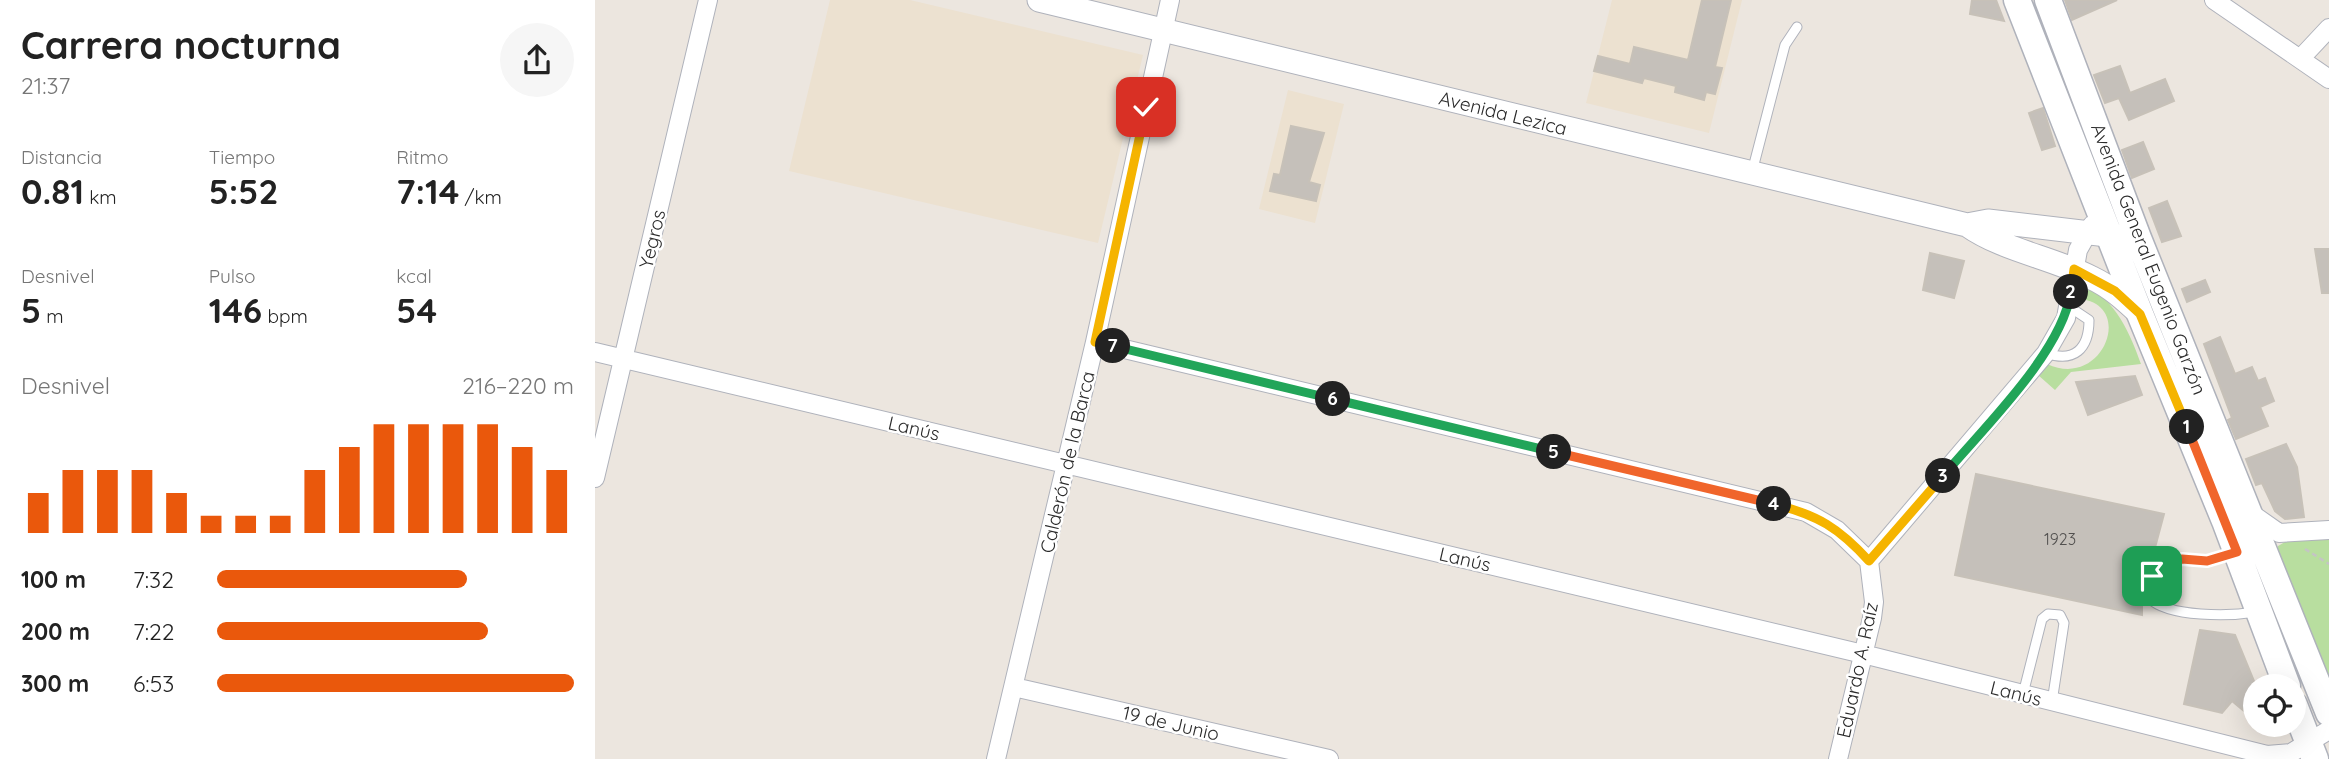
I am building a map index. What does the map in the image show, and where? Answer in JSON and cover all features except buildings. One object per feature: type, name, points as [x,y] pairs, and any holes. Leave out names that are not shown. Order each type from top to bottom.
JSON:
[{"type":"main road","name":"Avenida General Eugenio Garzón","points":[[2017,0],[2099,228],[2140,314],[2237,552],[2282,674]]},
{"type":"main road","name":"Avenida General Eugenio Garzón","points":[[2048,0],[2138,238],[2329,713]]},
{"type":"main road","points":[[2262,621],[2280,637],[2321,739]]},
{"type":"main road","points":[[2306,720],[2321,739]]},
{"type":"street","name":"Yegros","points":[[595,478],[708,0]]},
{"type":"street","name":"Avenida Lezica","points":[[1039,0],[1967,225],[1985,238],[2074,269],[2115,291],[2140,314]]},
{"type":"street","name":"Calderón de la Barca","points":[[996,759],[1095,342],[1170,0]]},
{"type":"street","points":[[2214,0],[2329,79]]},
{"type":"street","points":[[2300,59],[2329,28]]},
{"type":"street","name":"Avenida Lezica","points":[[1967,225],[1988,221],[2099,228],[2138,238]]},
{"type":"street","points":[[1095,342],[1806,512],[1837,530],[1869,561],[2046,352],[2066,318],[2074,269],[2099,228]]},
{"type":"street","name":"Lanús","points":[[595,352],[1863,654],[2267,755],[2291,753],[2321,739]]},
{"type":"street","points":[[2249,512],[2279,533],[2329,530]]},
{"type":"street","name":"Eduardo A. Raíz","points":[[1838,759],[1874,602],[1869,561]]},
{"type":"street","name":"19 de Junio","points":[[1014,687],[1329,759]]},
{"type":"lane","points":[[1752,174],[1785,46],[1797,27]]},
{"type":"lane","points":[[2046,352],[2062,359],[2074,354],[2085,343],[2089,320],[2068,306]]},
{"type":"lane","points":[[2237,552],[2207,561],[2182,559],[2156,569],[2149,598],[2164,607],[2262,621]]},
{"type":"lane","points":[[2023,694],[2042,619],[2048,614],[2060,615],[2064,622],[2052,702]]},
{"type":"shaded area","points":[[830,0],[910,0],[1143,55],[1098,243],[789,171]]},
{"type":"shaded area","points":[[1612,0],[1742,0],[1709,133],[1586,103]]},
{"type":"shaded area","points":[[1288,90],[1344,104],[1315,223],[1259,209]]},
{"type":"green space","points":[[2085,287],[2105,299],[2121,319],[2141,364],[2071,372],[2055,390],[2038,375],[2047,364],[2067,369],[2085,365],[2098,355],[2106,342],[2109,327],[2105,313],[2094,303],[2075,299],[2078,291]]},
{"type":"green space","points":[[2329,536],[2329,690],[2276,553],[2278,546],[2290,539]]},
{"type":"route","points":[[1146,107],[1095,342],[1806,512],[1837,530],[1869,561],[2046,352],[2066,318],[2074,269],[2115,291],[2140,314],[2237,552],[2207,561],[2182,559],[2156,569],[2152,576]]}]
